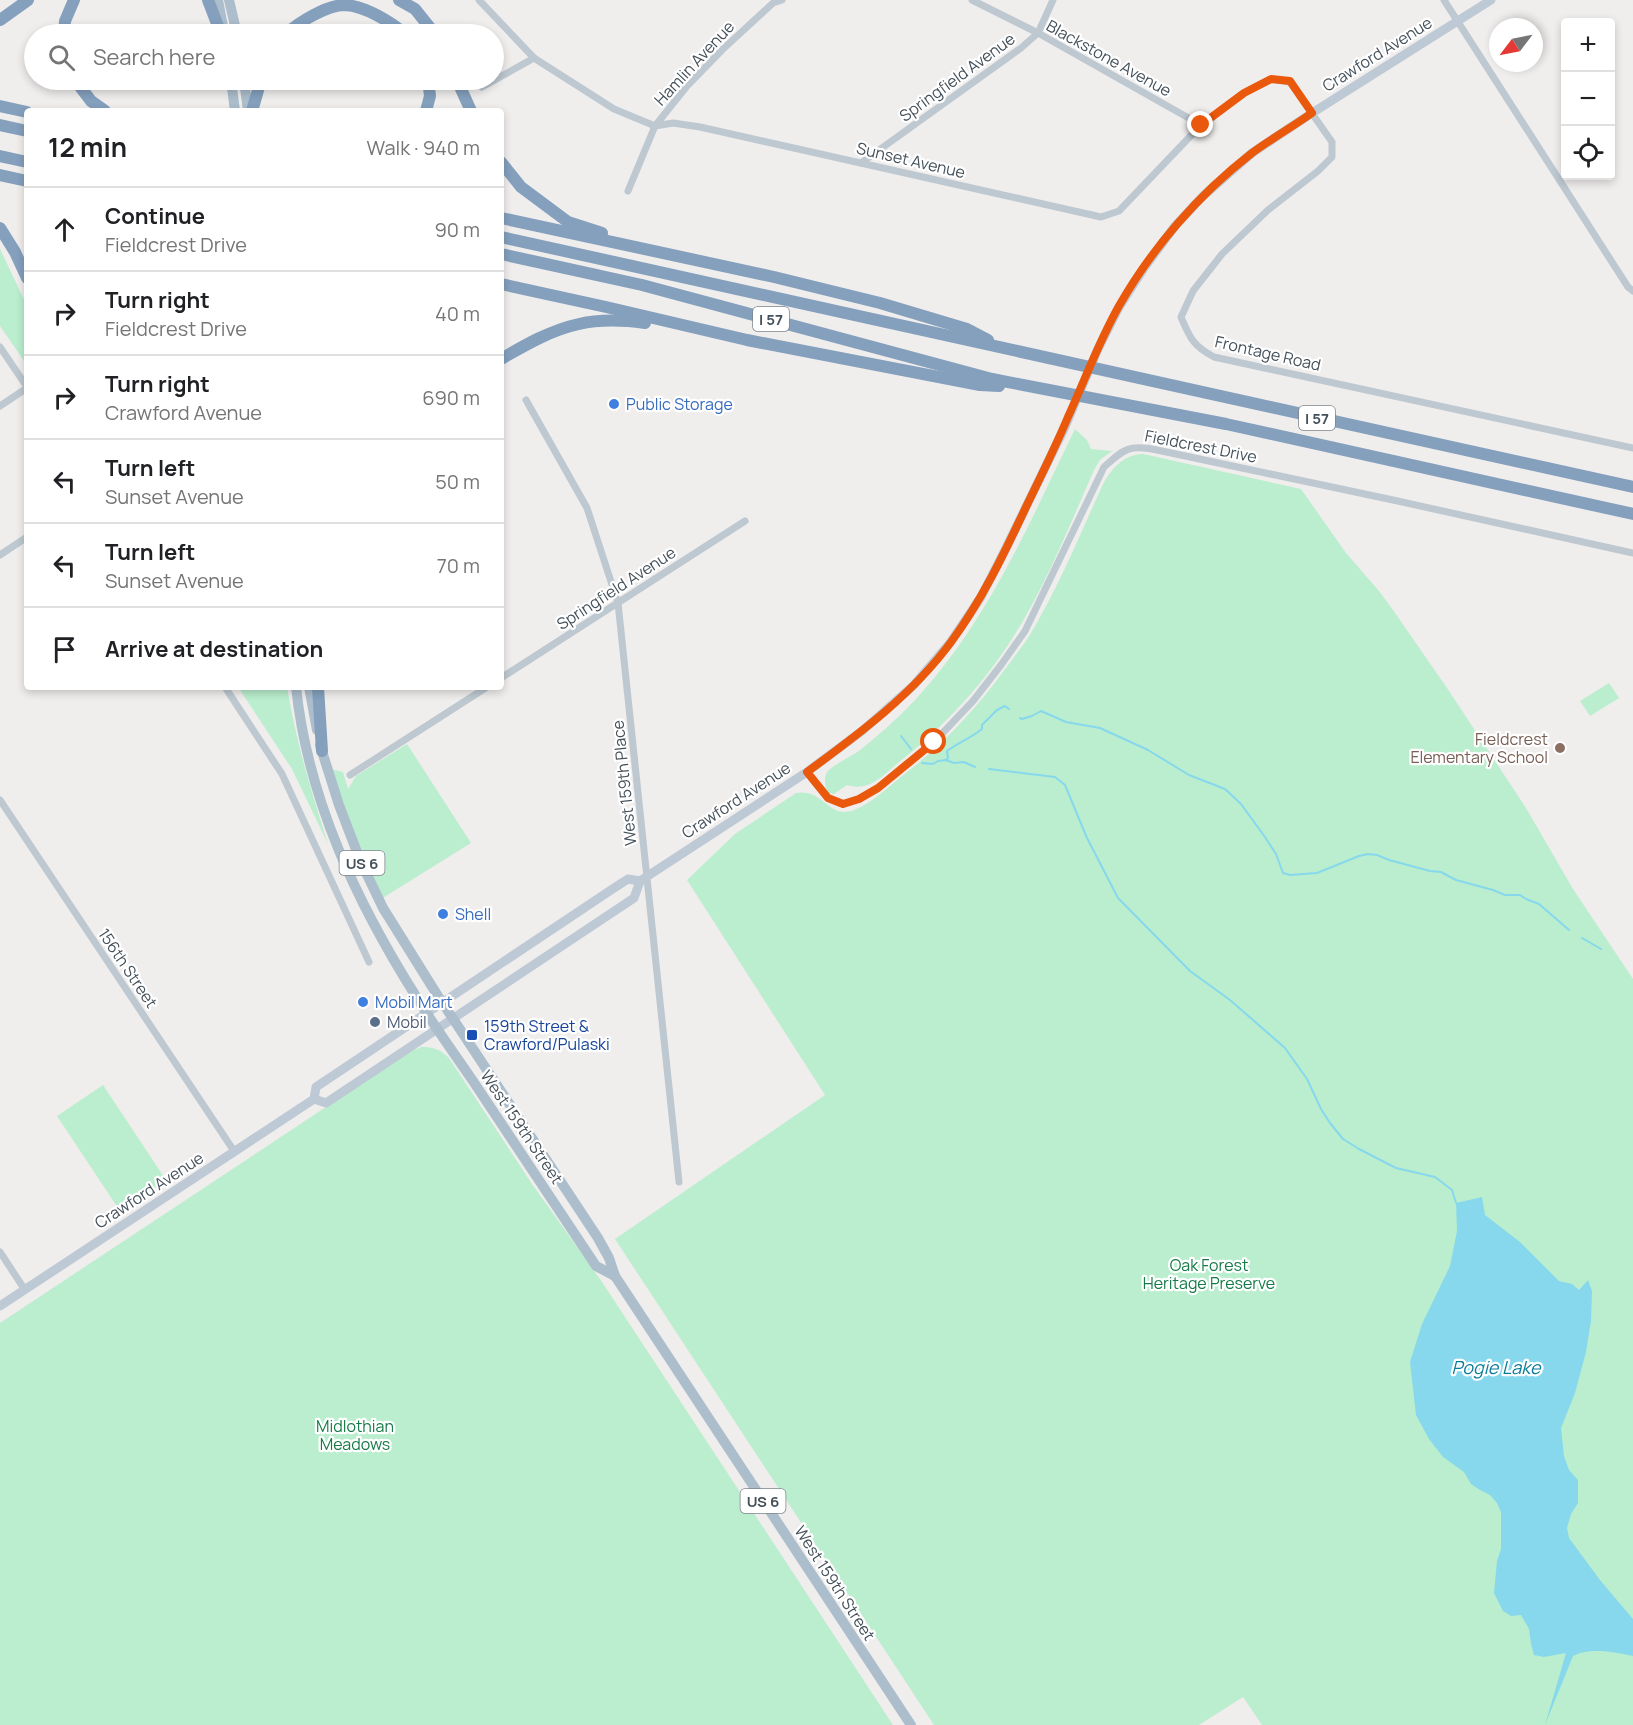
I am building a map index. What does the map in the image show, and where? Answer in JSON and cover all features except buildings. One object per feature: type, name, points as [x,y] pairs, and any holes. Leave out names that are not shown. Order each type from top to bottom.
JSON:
[{"type":"highway","points":[[0,20],[28,0]]},
{"type":"highway","points":[[65,24],[74,0]]},
{"type":"highway","points":[[208,0],[219,24]]},
{"type":"highway","points":[[399,0],[415,9],[427,24]]},
{"type":"highway","points":[[297,24],[320,12],[345,5],[371,12],[392,24]]},
{"type":"highway","points":[[83,90],[91,101],[101,108]]},
{"type":"highway","points":[[251,108],[257,90]]},
{"type":"highway","points":[[427,108],[429,90]]},
{"type":"highway","points":[[462,90],[470,108]]},
{"type":"highway","points":[[0,106],[24,111]]},
{"type":"highway","points":[[0,125],[24,130]]},
{"type":"highway","points":[[0,156],[24,161]]},
{"type":"highway","points":[[504,166],[521,187],[568,222],[666,254]]},
{"type":"highway","points":[[0,175],[24,180]]},
{"type":"highway","points":[[504,219],[774,277],[880,303],[967,329],[1002,348]]},
{"type":"highway","points":[[0,228],[24,272]]},
{"type":"highway","name":"I 57","points":[[504,238],[1633,487]]},
{"type":"highway","name":"I 57","points":[[504,255],[642,285],[992,379],[1226,424],[1633,514]]},
{"type":"highway","points":[[504,285],[747,340],[980,385],[1040,388]]},
{"type":"highway","points":[[504,357],[537,339],[578,324],[620,320],[710,332]]},
{"type":"highway","points":[[318,690],[322,751]]},
{"type":"main road","points":[[218,0],[222,24]]},
{"type":"main road","points":[[229,0],[235,24]]},
{"type":"main road","name":"Crawford Avenue","points":[[314,1099],[326,1103],[634,898],[644,879],[807,772],[871,723],[914,685],[950,643],[981,597],[1064,429],[1098,349],[1119,307],[1175,226],[1203,196],[1252,153],[1491,0]]},
{"type":"main road","points":[[232,90],[235,108]]},
{"type":"main road","points":[[246,90],[249,108]]},
{"type":"main road","name":"West 159th Street","points":[[296,690],[309,762],[321,806],[335,843],[373,924],[426,1013],[596,1266],[615,1276]]},
{"type":"main road","name":"West 159th Street","points":[[309,690],[322,751],[339,805],[360,860],[383,908],[453,1020],[598,1238],[609,1258],[615,1276],[911,1725]]},
{"type":"main road","name":"Crawford Avenue","points":[[0,1306],[314,1099],[316,1087],[442,1002],[628,879],[644,879]]},
{"type":"street","name":"Sunset Avenue","points":[[479,0],[502,24]]},
{"type":"street","name":"Hamlin Avenue","points":[[628,191],[655,126],[687,86],[771,2],[782,0]]},
{"type":"street","name":"Blackstone Avenue","points":[[972,0],[1038,33],[1201,125]]},
{"type":"street","name":"Springfield Avenue","points":[[861,163],[1021,48],[1038,33],[1053,0]]},
{"type":"street","points":[[1444,0],[1628,287],[1633,291]]},
{"type":"street","name":"Sunset Avenue","points":[[504,26],[534,58],[614,109],[655,126],[672,123],[700,127],[1101,217],[1119,211],[1201,125],[1244,93],[1271,79],[1290,81],[1312,113]]},
{"type":"street","points":[[504,75],[534,58]]},
{"type":"street","name":"Frontage Road","points":[[1312,113],[1332,142],[1332,157],[1318,171],[1268,210],[1221,254],[1193,291],[1181,317],[1199,349],[1214,357],[1633,448]]},
{"type":"street","points":[[0,347],[24,383]]},
{"type":"street","points":[[0,406],[24,389]]},
{"type":"street","name":"West 159th Place","points":[[526,400],[587,508],[618,603],[644,879],[679,1182]]},
{"type":"street","name":"Fieldcrest Drive","points":[[807,772],[828,798],[843,804],[859,799],[878,788],[934,742],[973,701],[1025,631],[1104,467],[1127,449],[1143,447],[1633,553]]},
{"type":"street","name":"Springfield Avenue","points":[[504,676],[745,521]]},
{"type":"street","points":[[0,555],[24,539]]},
{"type":"street","points":[[227,690],[282,774],[369,962]]},
{"type":"street","points":[[350,776],[482,690]]},
{"type":"street","name":"156th Street","points":[[0,800],[234,1152]]},
{"type":"street","points":[[0,1252],[25,1290]]},
{"type":"green space","points":[[0,249],[24,300],[24,361],[0,326]]},
{"type":"green space","points":[[1075,429],[1087,440],[1091,449],[1112,451],[1100,460],[1094,470],[1061,546],[1012,639],[968,697],[916,748],[875,782],[855,787],[847,785],[834,794],[828,793],[825,776],[828,771],[859,751],[902,713],[942,669],[965,637],[1023,536]]},
{"type":"green space","name":"Oak Forest Heritage Preserve","points":[[1143,454],[1301,489],[1346,553],[1393,610],[1447,688],[1526,808],[1573,889],[1633,979],[1633,1725],[1262,1725],[1243,1697],[1199,1725],[934,1725],[615,1239],[825,1095],[687,880],[735,834],[796,793],[813,795],[838,811],[854,810],[879,795],[931,752],[983,698],[1028,638],[1059,581],[1108,476],[1125,459]]},
{"type":"green space","points":[[1609,683],[1619,698],[1590,716],[1580,701]]},
{"type":"green space","points":[[240,690],[288,690],[305,766],[328,844],[292,769]]},
{"type":"green space","points":[[407,744],[471,843],[381,899],[330,769],[343,772],[348,789],[356,776]]},
{"type":"green space","name":"Midlothian Meadows","points":[[421,1047],[436,1049],[449,1058],[532,1184],[602,1282],[893,1725],[0,1725],[0,1323],[409,1052]]},
{"type":"green space","points":[[103,1085],[166,1180],[120,1211],[57,1116]]},
{"type":"water","name":"Pogie Lake","points":[[1482,1197],[1485,1215],[1520,1242],[1559,1281],[1572,1284],[1579,1290],[1588,1280],[1592,1291],[1591,1321],[1586,1352],[1575,1393],[1561,1428],[1564,1456],[1569,1470],[1578,1480],[1578,1503],[1571,1514],[1567,1528],[1569,1538],[1633,1619],[1633,1656],[1595,1651],[1573,1656],[1545,1725],[1566,1653],[1544,1657],[1534,1655],[1529,1629],[1521,1615],[1511,1616],[1503,1611],[1494,1593],[1497,1561],[1501,1549],[1501,1512],[1490,1495],[1471,1484],[1464,1472],[1443,1457],[1429,1439],[1416,1415],[1410,1362],[1422,1324],[1450,1266],[1457,1231],[1456,1203]]},
{"type":"waterway","points":[[946,760],[947,751],[982,729],[982,725],[997,710],[1005,706],[1009,709]]},
{"type":"waterway","points":[[1020,718],[1032,716],[1041,711],[1066,722],[1100,728],[1148,750],[1189,775],[1225,789],[1241,804],[1265,837],[1276,854],[1283,873],[1290,875],[1317,873],[1359,856],[1377,855],[1430,871],[1441,872],[1456,880],[1505,895],[1520,895],[1539,904],[1569,930]]},
{"type":"waterway","points":[[901,736],[911,749]]},
{"type":"waterway","points":[[922,763],[933,764],[946,760],[954,763],[964,762],[975,767]]},
{"type":"waterway","points":[[989,769],[1055,777],[1065,785],[1087,838],[1118,898],[1190,971],[1230,1000],[1285,1048],[1307,1079],[1321,1109],[1343,1139],[1396,1168],[1435,1177],[1452,1190],[1456,1203]]},
{"type":"waterway","points":[[1582,938],[1601,949]]},
{"type":"place","name":"Public Storage","points":[[614,404]]},
{"type":"place","name":"Fieldcrest Elementary School","points":[[1560,748]]},
{"type":"place","name":"Shell","points":[[443,914]]},
{"type":"place","name":"Mobil Mart","points":[[363,1002]]},
{"type":"place","name":"Mobil","points":[[375,1022]]},
{"type":"place","name":"159th Street & Crawford/Pulaski","points":[[472,1035]]},
{"type":"route","points":[[934,742],[878,788],[859,799],[843,804],[828,798],[807,772],[862,731],[914,685],[950,643],[981,597],[1005,550],[1064,429],[1098,349],[1119,307],[1175,226],[1203,196],[1252,153],[1312,113],[1290,81],[1271,79],[1244,93],[1201,125]]}]
